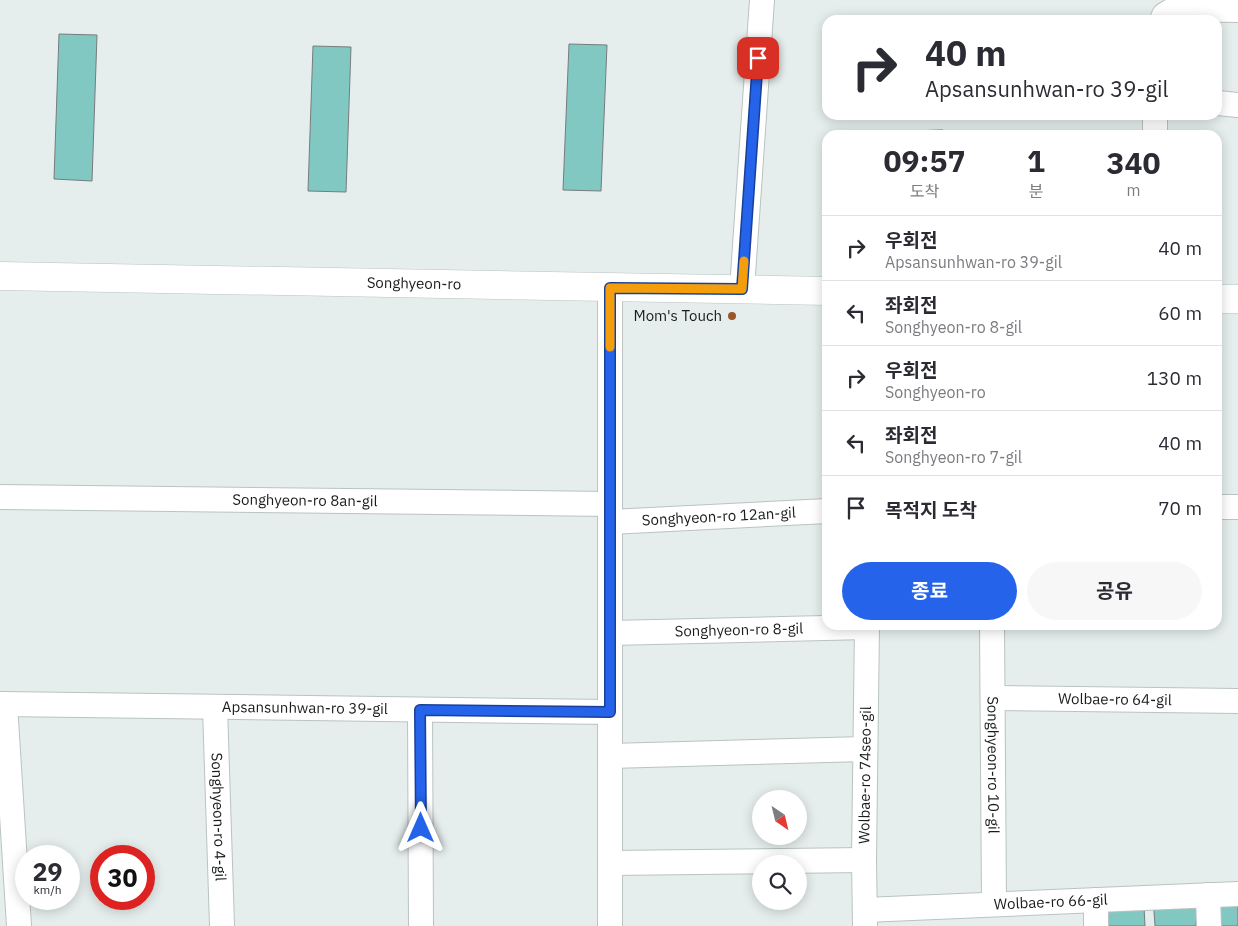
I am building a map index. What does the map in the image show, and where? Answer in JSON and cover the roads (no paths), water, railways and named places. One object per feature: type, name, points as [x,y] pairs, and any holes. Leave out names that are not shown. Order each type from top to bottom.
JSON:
[{"type":"main road","name":"Songhyeon-ro","points":[[0,276],[822,291]]},
{"type":"main road","points":[[1222,299],[1238,299]]},
{"type":"street","points":[[742,289],[762,0]]},
{"type":"street","points":[[1164,15],[1174,9],[1238,10]]},
{"type":"street","points":[[1222,103],[1238,105]]},
{"type":"street","points":[[610,288],[610,926]]},
{"type":"street","name":"Songhyeon-ro 8an-gil","points":[[0,497],[610,513]]},
{"type":"street","points":[[1222,507],[1238,507]]},
{"type":"street","name":"Songhyeon-ro 12an-gil","points":[[610,513],[822,510]]},
{"type":"street","name":"Songhyeon-ro 8-gil","points":[[610,633],[822,627]]},
{"type":"street","name":"Wolbae-ro 74seo-gil","points":[[865,918],[866,630]]},
{"type":"street","name":"Songhyeon-ro 10-gil","points":[[992,630],[994,904]]},
{"type":"street","name":"Wolbae-ro 64-gil","points":[[993,698],[1238,701]]},
{"type":"street","points":[[3,704],[19,926]]},
{"type":"street","name":"Apsansunhwan-ro 39-gil","points":[[3,704],[610,712]]},
{"type":"street","name":"Songhyeon-ro 4-gil","points":[[215,707],[222,926]]},
{"type":"street","points":[[420,710],[421,926]]},
{"type":"street","points":[[610,756],[865,748]]},
{"type":"street","points":[[610,863],[864,860]]},
{"type":"street","name":"Wolbae-ro 66-gil","points":[[865,918],[994,904],[1238,894]]},
{"type":"street","points":[[1208,895],[1209,926]]},
{"type":"street","points":[[1096,900],[1096,926]]},
{"type":"place","name":"Mom's Touch","points":[[732,316]]}]
